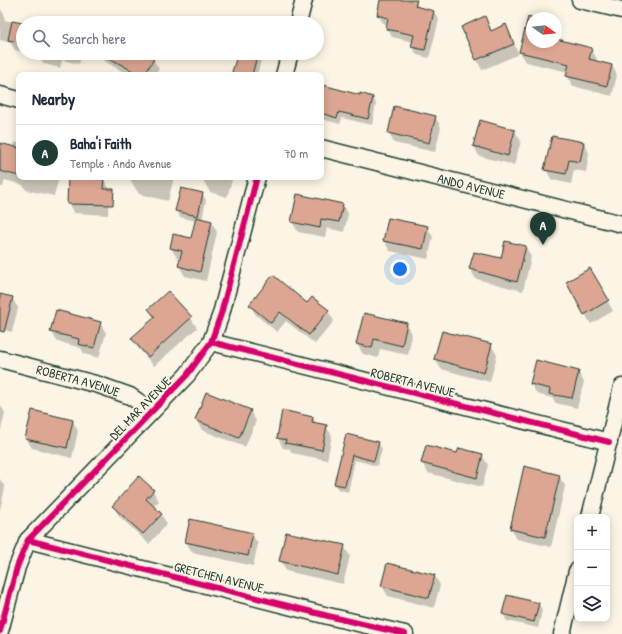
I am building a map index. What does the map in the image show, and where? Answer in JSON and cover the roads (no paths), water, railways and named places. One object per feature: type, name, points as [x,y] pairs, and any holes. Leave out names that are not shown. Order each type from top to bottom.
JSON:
[{"type":"street","points":[[300,16],[304,0]]},
{"type":"street","points":[[580,0],[622,10]]},
{"type":"street","points":[[285,72],[288,60]]},
{"type":"street","points":[[0,95],[16,99]]},
{"type":"street","name":"ANDO AVENUE","points":[[324,149],[622,224]]},
{"type":"street","name":"DEL MAR AVENUE","points":[[0,631],[17,567],[28,540],[187,375],[211,342],[221,314],[256,180]]},
{"type":"street","name":"ROBERTA AVENUE","points":[[211,342],[609,442]]},
{"type":"street","name":"ROBERTA AVENUE","points":[[0,359],[99,385],[130,396],[152,411]]},
{"type":"street","points":[[591,514],[622,388]]},
{"type":"street","name":"GRETCHEN AVENUE","points":[[28,540],[328,616],[406,634]]},
{"type":"street","points":[[562,634],[574,584]]},
{"type":"place","name":"Baha'i Faith","points":[[543,245]]}]
